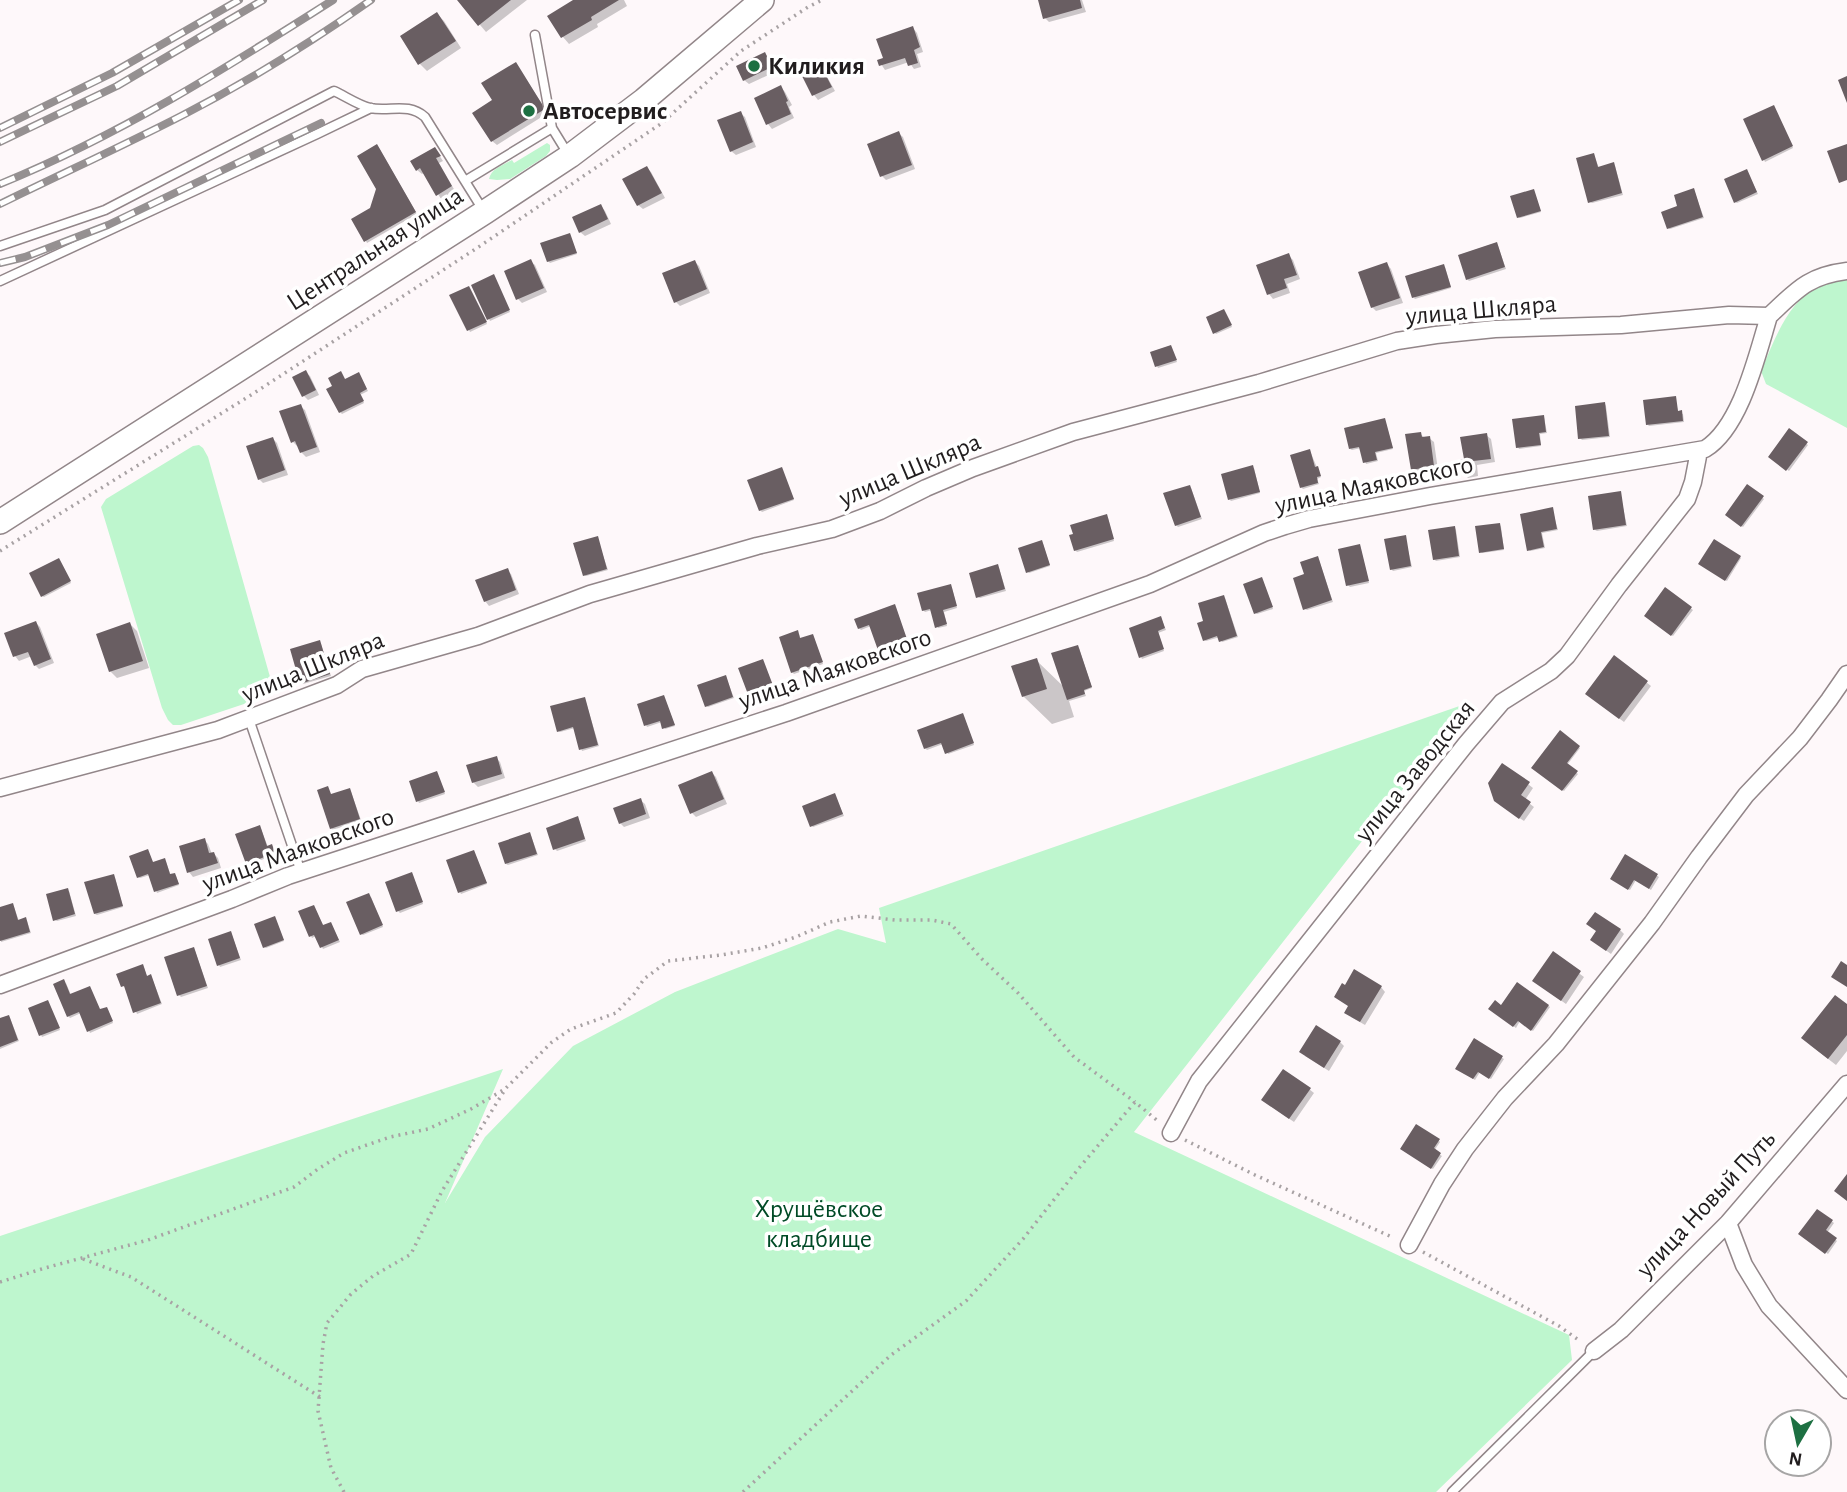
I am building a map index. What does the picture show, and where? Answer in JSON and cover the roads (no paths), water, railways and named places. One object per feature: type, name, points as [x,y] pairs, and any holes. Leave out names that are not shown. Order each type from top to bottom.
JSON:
[{"type":"main road","name":"Центральная улица","points":[[0,522],[570,156],[644,100],[762,0]]},
{"type":"street","points":[[1699,451],[1710,446],[1719,436],[1740,402],[1769,316],[1802,286],[1830,274],[1847,271]]},
{"type":"street","name":"улица Шкляра","points":[[0,788],[146,750],[249,719],[337,685],[362,669],[478,636],[590,594],[757,546],[832,529],[880,511],[973,468],[1073,432],[1259,383],[1397,341],[1495,329],[1621,326],[1729,315],[1769,316]]},
{"type":"street","name":"улица Маяковского","points":[[0,985],[301,872],[786,713],[1150,583],[1285,526],[1430,496],[1699,451]]},
{"type":"street","name":"улица Заводская","points":[[1171,1133],[1199,1081],[1466,744],[1502,702],[1551,671],[1574,647],[1687,499],[1699,451]]},
{"type":"street","points":[[1409,1245],[1442,1184],[1481,1128],[1556,1044],[1652,923],[1746,794],[1800,738],[1847,674]]},
{"type":"street","name":"улица Новый Путь","points":[[1594,1351],[1621,1331],[1728,1223],[1847,1084]]},
{"type":"street","points":[[1728,1223],[1744,1265],[1769,1306],[1847,1390]]},
{"type":"lane","points":[[536,35],[552,128],[570,156]]},
{"type":"lane","points":[[0,246],[105,210],[334,91],[370,108],[408,108],[425,117],[485,212]]},
{"type":"lane","points":[[0,281],[370,108]]},
{"type":"lane","points":[[465,181],[552,128]]},
{"type":"lane","points":[[249,719],[301,872]]},
{"type":"lane","points":[[1452,1492],[1594,1351]]},
{"type":"railway","points":[[0,128],[112,73],[239,0]]},
{"type":"railway","points":[[0,142],[117,86],[263,0]]},
{"type":"railway","points":[[0,184],[129,123],[333,0]]},
{"type":"railway","points":[[0,204],[207,102],[326,31],[371,0]]},
{"type":"railway","points":[[0,263],[25,257],[108,225],[321,123]]},
{"type":"place","name":"Киликия","points":[[754,66]]},
{"type":"place","name":"Автосервис","points":[[529,111]]},
{"type":"park label","name":"Хрущёвское кладбище","points":[[819,1224]]}]
